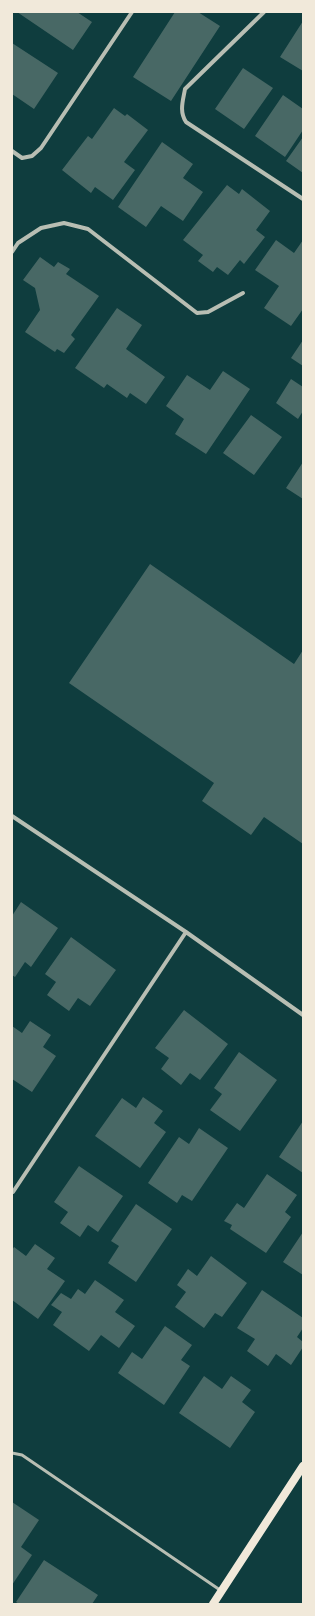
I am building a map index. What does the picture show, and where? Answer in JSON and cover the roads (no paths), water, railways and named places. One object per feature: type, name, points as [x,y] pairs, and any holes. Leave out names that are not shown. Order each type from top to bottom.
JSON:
[{"type":"main road","points":[[213,1604],[303,1466]]},
{"type":"street","points":[[12,151],[22,158],[32,156],[41,148],[132,12]]},
{"type":"street","points":[[264,12],[185,89],[182,104],[182,116],[186,122],[303,200]]},
{"type":"street","points":[[12,252],[18,243],[41,228],[64,223],[88,229],[197,313],[208,312],[243,293]]},
{"type":"street","points":[[12,816],[186,932],[303,1015]]},
{"type":"street","points":[[13,1192],[186,932]]},
{"type":"lane","points":[[13,1453],[22,1456],[222,1592]]}]
